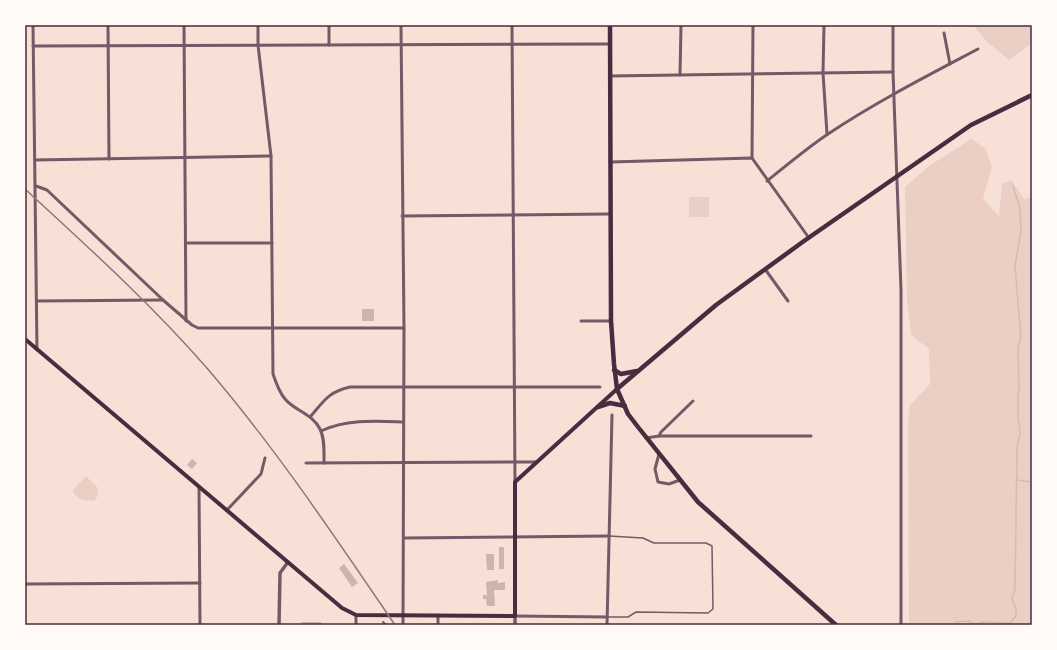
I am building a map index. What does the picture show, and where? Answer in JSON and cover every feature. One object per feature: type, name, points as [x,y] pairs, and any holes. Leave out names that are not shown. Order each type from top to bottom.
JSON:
[{"type":"main road","points":[[610,25],[611,321],[614,370],[618,389],[628,414],[680,480],[720,522],[836,625]]},
{"type":"main road","points":[[26,341],[342,608],[356,615],[515,616],[515,482],[618,389],[716,305],[971,125],[1032,95]]},
{"type":"main road","points":[[614,370],[621,374],[639,371]]},
{"type":"main road","points":[[598,407],[610,403],[625,406]]},
{"type":"street","points":[[33,25],[37,350]]},
{"type":"street","points":[[108,25],[109,159]]},
{"type":"street","points":[[184,25],[186,320]]},
{"type":"street","points":[[258,25],[258,45],[271,156],[273,374],[277,386],[285,400],[310,417],[321,431],[324,463]]},
{"type":"street","points":[[329,25],[329,45]]},
{"type":"street","points":[[402,25],[402,216],[404,328],[404,538],[402,625]]},
{"type":"street","points":[[512,25],[515,482]]},
{"type":"street","points":[[680,75],[681,25]]},
{"type":"street","points":[[753,25],[752,158],[809,238]]},
{"type":"street","points":[[824,25],[823,73],[827,134]]},
{"type":"street","points":[[894,25],[893,72],[901,290],[901,625]]},
{"type":"street","points":[[944,33],[950,64]]},
{"type":"street","points":[[33,46],[610,44]]},
{"type":"street","points":[[767,180],[827,134],[894,93],[978,49]]},
{"type":"street","points":[[610,76],[893,72]]},
{"type":"street","points":[[35,160],[271,156]]},
{"type":"street","points":[[610,162],[752,158]]},
{"type":"street","points":[[36,186],[47,190],[163,300],[186,320],[198,328],[404,328]]},
{"type":"street","points":[[402,216],[610,214]]},
{"type":"street","points":[[186,243],[272,242]]},
{"type":"street","points":[[765,269],[788,301]]},
{"type":"street","points":[[37,301],[163,300]]},
{"type":"street","points":[[581,321],[611,321]]},
{"type":"street","points":[[310,417],[322,401],[331,393],[350,387],[600,387]]},
{"type":"street","points":[[659,436],[661,432],[693,401]]},
{"type":"street","points":[[607,625],[612,415]]},
{"type":"street","points":[[321,431],[345,423],[403,422]]},
{"type":"street","points":[[646,438],[659,436],[811,436]]},
{"type":"street","points":[[659,454],[655,469],[658,482],[669,484],[680,480]]},
{"type":"street","points":[[227,510],[261,474],[265,458]]},
{"type":"street","points":[[306,463],[537,462]]},
{"type":"street","points":[[199,487],[200,625]]},
{"type":"street","points":[[404,538],[608,536]]},
{"type":"street","points":[[279,625],[280,573],[288,562]]},
{"type":"street","points":[[25,584],[200,583]]},
{"type":"street","points":[[356,615],[356,625]]},
{"type":"street","points":[[438,615],[438,625]]},
{"type":"street","points":[[515,625],[515,616],[608,618]]},
{"type":"lane","points":[[608,536],[643,538],[654,543],[706,543],[712,546],[713,552],[713,609],[708,612],[636,612],[628,617],[608,618]]},
{"type":"shaded area","points":[[973,25],[1032,25],[1032,43],[1009,60],[985,40]]},
{"type":"shaded area","points":[[971,139],[985,148],[992,167],[983,199],[999,216],[1002,184],[1011,180],[1024,199],[1032,197],[1032,625],[909,625],[908,424],[910,405],[930,384],[929,349],[911,335],[907,301],[905,187],[929,166]]},
{"type":"shaded area","points":[[689,197],[709,197],[709,217],[689,217]]},
{"type":"shaded area","points":[[86,476],[98,488],[97,497],[94,501],[82,500],[74,494],[73,490]]},
{"type":"building","points":[[362,309],[374,309],[374,321],[362,321]]},
{"type":"building","points":[[192,459],[197,463],[192,469],[187,465]]},
{"type":"building","points":[[499,547],[504,547],[504,569],[499,569]]},
{"type":"building","points":[[486,554],[494,554],[494,570],[487,570]]},
{"type":"building","points":[[344,564],[358,583],[352,587],[339,568]]},
{"type":"building","points":[[498,580],[498,583],[505,582],[505,590],[494,590],[495,606],[487,606],[486,599],[483,599],[483,595],[487,595],[486,582]]},
{"type":"building","points":[[301,622],[321,622],[321,625],[301,625]]},
{"type":"waterway","points":[[955,622],[968,621],[975,624],[983,622],[1010,623],[1016,616],[1016,608],[1012,599],[1015,589],[1017,448],[1020,433],[1018,416],[1018,347],[1021,338],[1015,266],[1021,231],[1020,208],[1013,186]]},
{"type":"waterway","points":[[1017,480],[1032,482]]},
{"type":"railway","points":[[25,189],[95,253],[163,320],[206,367],[280,461],[395,625]]}]
